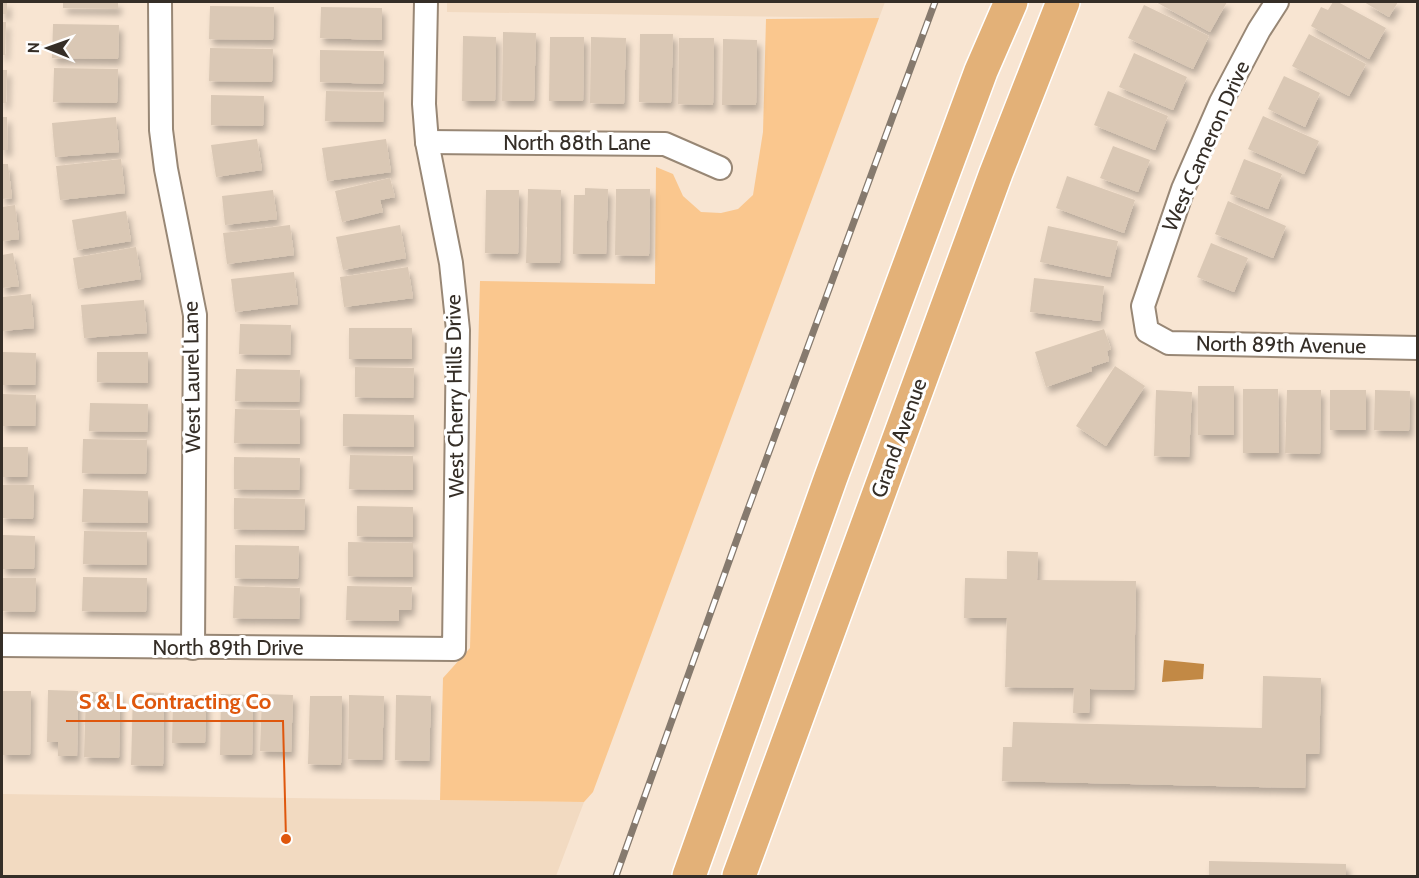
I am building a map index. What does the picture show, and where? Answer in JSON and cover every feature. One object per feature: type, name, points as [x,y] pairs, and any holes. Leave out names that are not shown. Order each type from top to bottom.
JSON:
[{"type":"highway","points":[[740,872],[693,865],[831,477],[981,71],[1011,2]]},
{"type":"highway","name":"Grand Avenue","points":[[740,872],[996,173],[1063,2]]},
{"type":"highway","points":[[831,477],[879,493]]},
{"type":"street","name":"West Laurel Lane","points":[[160,2],[161,130],[166,169],[195,315],[193,648]]},
{"type":"street","name":"West Cherry Hills Drive","points":[[426,2],[424,104],[427,142],[451,263],[458,330],[454,649]]},
{"type":"street","name":"West Cameron Drive","points":[[1147,332],[1143,306],[1183,189],[1221,102],[1259,30],[1277,2]]},
{"type":"street","name":"North 88th Lane","points":[[427,142],[665,144],[720,168]]},
{"type":"street","name":"North 89th Avenue","points":[[1147,332],[1169,343],[1418,348]]},
{"type":"street","name":"North 89th Drive","points":[[2,645],[454,649]]},
{"type":"shaded area","points":[[447,2],[885,2],[879,18],[447,12]]},
{"type":"shaded area","points":[[879,18],[593,792],[584,802],[440,800],[443,678],[470,648],[480,281],[655,284],[656,167],[673,174],[683,196],[701,212],[721,213],[738,209],[753,195],[763,132],[766,19]]},
{"type":"shaded area","points":[[1164,660],[1204,664],[1203,679],[1162,682]]},
{"type":"shaded area","points":[[2,794],[584,802],[556,876],[2,876]]},
{"type":"building","points":[[2,2],[7,2],[7,14],[2,14]]},
{"type":"building","points":[[63,2],[118,2],[118,9],[63,8]]},
{"type":"building","points":[[1156,2],[1227,2],[1210,32]]},
{"type":"building","points":[[1333,2],[1338,2],[1386,28],[1369,59],[1311,26],[1321,7],[1328,10]]},
{"type":"building","points":[[1364,2],[1398,2],[1389,17]]},
{"type":"building","points":[[1144,5],[1209,36],[1193,69],[1128,38]]},
{"type":"building","points":[[210,6],[274,7],[273,40],[209,39]]},
{"type":"building","points":[[321,7],[382,8],[382,40],[320,38]]},
{"type":"building","points":[[2,22],[6,22],[5,55],[2,55]]},
{"type":"building","points":[[53,24],[119,25],[118,59],[52,58]]},
{"type":"building","points":[[503,32],[536,33],[534,101],[502,101]]},
{"type":"building","points":[[640,34],[673,34],[671,103],[639,102]]},
{"type":"building","points":[[1309,34],[1366,64],[1349,96],[1292,66]]},
{"type":"building","points":[[463,36],[496,37],[495,101],[462,101]]},
{"type":"building","points":[[550,37],[584,37],[583,101],[549,101]]},
{"type":"building","points":[[591,37],[626,38],[624,104],[590,103]]},
{"type":"building","points":[[679,38],[714,38],[713,105],[678,104]]},
{"type":"building","points":[[723,39],[757,40],[756,105],[722,105]]},
{"type":"building","points":[[210,48],[273,49],[272,82],[209,81]]},
{"type":"building","points":[[320,50],[384,51],[383,84],[320,82]]},
{"type":"building","points":[[1134,53],[1187,77],[1173,110],[1119,87]]},
{"type":"building","points":[[54,68],[118,69],[117,103],[53,102]]},
{"type":"building","points":[[2,70],[7,70],[6,103],[2,103]]},
{"type":"building","points":[[1284,76],[1320,93],[1305,127],[1268,109]]},
{"type":"building","points":[[326,91],[384,92],[383,122],[325,121]]},
{"type":"building","points":[[1108,91],[1168,116],[1155,150],[1094,125]]},
{"type":"building","points":[[211,95],[264,96],[263,126],[211,125]]},
{"type":"building","points":[[1263,116],[1319,141],[1304,174],[1248,149]]},
{"type":"building","points":[[2,117],[7,117],[8,150],[2,150]]},
{"type":"building","points":[[116,117],[119,152],[55,157],[52,123]]},
{"type":"building","points":[[257,139],[262,170],[216,177],[211,145]]},
{"type":"building","points":[[386,139],[391,172],[327,181],[322,148]]},
{"type":"building","points":[[1113,146],[1150,160],[1138,192],[1100,178]]},
{"type":"building","points":[[121,159],[125,193],[60,200],[56,166]]},
{"type":"building","points":[[1244,159],[1282,174],[1268,209],[1230,194]]},
{"type":"building","points":[[2,164],[8,164],[12,198],[2,199]]},
{"type":"building","points":[[1067,176],[1135,200],[1124,233],[1056,208]]},
{"type":"building","points":[[390,178],[395,197],[380,200],[383,212],[342,222],[335,191]]},
{"type":"building","points":[[585,188],[608,189],[606,254],[573,254],[574,195],[585,195]]},
{"type":"building","points":[[528,189],[561,190],[560,263],[526,263]]},
{"type":"building","points":[[616,189],[650,189],[649,256],[615,255]]},
{"type":"building","points":[[273,190],[277,219],[225,225],[222,196]]},
{"type":"building","points":[[486,190],[519,190],[518,254],[485,253]]},
{"type":"building","points":[[1228,201],[1286,226],[1273,258],[1215,234]]},
{"type":"building","points":[[15,205],[19,239],[2,241],[2,207]]},
{"type":"building","points":[[126,211],[131,241],[77,250],[72,220]]},
{"type":"building","points":[[290,225],[294,255],[227,264],[223,233]]},
{"type":"building","points":[[400,225],[406,258],[343,270],[336,237]]},
{"type":"building","points":[[1048,226],[1118,241],[1110,277],[1040,262]]},
{"type":"building","points":[[1211,243],[1248,258],[1234,292],[1197,277]]},
{"type":"building","points":[[136,247],[141,279],[78,289],[73,258]]},
{"type":"building","points":[[13,253],[19,286],[2,288],[2,255]]},
{"type":"building","points":[[408,267],[413,298],[344,307],[340,277]]},
{"type":"building","points":[[294,272],[298,304],[235,312],[231,279]]},
{"type":"building","points":[[1034,278],[1104,286],[1100,321],[1030,312]]},
{"type":"building","points":[[31,294],[34,328],[2,331],[2,297]]},
{"type":"building","points":[[144,300],[147,333],[84,338],[81,305]]},
{"type":"building","points":[[240,324],[291,325],[290,355],[239,354]]},
{"type":"building","points":[[349,328],[412,328],[412,359],[349,359]]},
{"type":"building","points":[[1104,329],[1111,349],[1107,351],[1109,361],[1091,367],[1092,371],[1046,387],[1035,352]]},
{"type":"building","points":[[2,352],[36,353],[35,385],[2,385]]},
{"type":"building","points":[[97,352],[148,352],[148,383],[97,382]]},
{"type":"building","points":[[1115,366],[1145,386],[1106,446],[1076,426]]},
{"type":"building","points":[[355,367],[414,368],[413,398],[355,397]]},
{"type":"building","points":[[236,369],[300,370],[299,402],[235,401]]},
{"type":"building","points":[[1198,386],[1234,386],[1234,435],[1198,435]]},
{"type":"building","points":[[1243,389],[1278,389],[1279,453],[1243,453]]},
{"type":"building","points":[[1156,390],[1192,392],[1189,457],[1154,456]]},
{"type":"building","points":[[1287,390],[1321,390],[1320,454],[1285,453]]},
{"type":"building","points":[[1330,390],[1366,390],[1366,430],[1330,430]]},
{"type":"building","points":[[1375,390],[1410,391],[1409,431],[1374,430]]},
{"type":"building","points":[[2,394],[36,395],[35,426],[2,426]]},
{"type":"building","points":[[90,403],[148,404],[147,432],[89,431]]},
{"type":"building","points":[[235,409],[300,410],[300,444],[234,443]]},
{"type":"building","points":[[343,414],[414,415],[414,447],[343,446]]},
{"type":"building","points":[[83,439],[147,440],[146,474],[82,473]]},
{"type":"building","points":[[2,447],[28,447],[27,477],[2,477]]},
{"type":"building","points":[[350,455],[413,456],[413,490],[349,489]]},
{"type":"building","points":[[234,457],[300,458],[299,490],[234,489]]},
{"type":"building","points":[[2,485],[34,485],[33,519],[2,518]]},
{"type":"building","points":[[83,489],[148,491],[148,523],[82,522]]},
{"type":"building","points":[[234,498],[305,499],[304,530],[234,529]]},
{"type":"building","points":[[357,506],[413,507],[413,537],[357,536]]},
{"type":"building","points":[[84,531],[147,532],[147,565],[83,564]]},
{"type":"building","points":[[2,535],[35,536],[34,569],[2,569]]},
{"type":"building","points":[[348,542],[413,543],[413,577],[348,576]]},
{"type":"building","points":[[235,545],[299,546],[298,579],[235,578]]},
{"type":"building","points":[[1007,551],[1038,552],[1037,580],[1136,581],[1134,690],[1090,689],[1089,713],[1073,713],[1074,688],[1005,687],[1007,618],[964,618],[965,578],[1007,579]]},
{"type":"building","points":[[83,577],[147,578],[146,612],[82,611]]},
{"type":"building","points":[[2,578],[36,578],[35,612],[2,611]]},
{"type":"building","points":[[234,586],[300,588],[299,619],[233,618]]},
{"type":"building","points":[[347,586],[412,587],[411,610],[399,610],[399,621],[346,620]]},
{"type":"building","points":[[1263,676],[1321,678],[1319,754],[1306,754],[1305,788],[1002,781],[1003,747],[1012,747],[1013,722],[1262,728]]},
{"type":"building","points":[[48,690],[78,691],[77,756],[58,756],[58,742],[47,742]]},
{"type":"building","points":[[2,691],[31,691],[30,755],[2,755]]},
{"type":"building","points":[[86,692],[120,692],[119,758],[84,757]]},
{"type":"building","points":[[133,692],[164,693],[163,766],[131,765]]},
{"type":"building","points":[[221,694],[253,695],[252,755],[220,755]]},
{"type":"building","points":[[262,694],[293,695],[291,752],[260,751]]},
{"type":"building","points":[[173,695],[206,695],[205,743],[172,743]]},
{"type":"building","points":[[349,695],[384,696],[382,760],[348,759]]},
{"type":"building","points":[[396,695],[431,696],[429,761],[395,760]]},
{"type":"building","points":[[310,696],[342,696],[341,765],[308,764]]},
{"type":"building","points":[[1209,861],[1346,864],[1346,876],[1209,876]]},
{"type":"railway","points":[[616,876],[745,517],[935,2]]},
{"type":"place","name":"S & L Contracting Co","points":[[286,839]]}]
